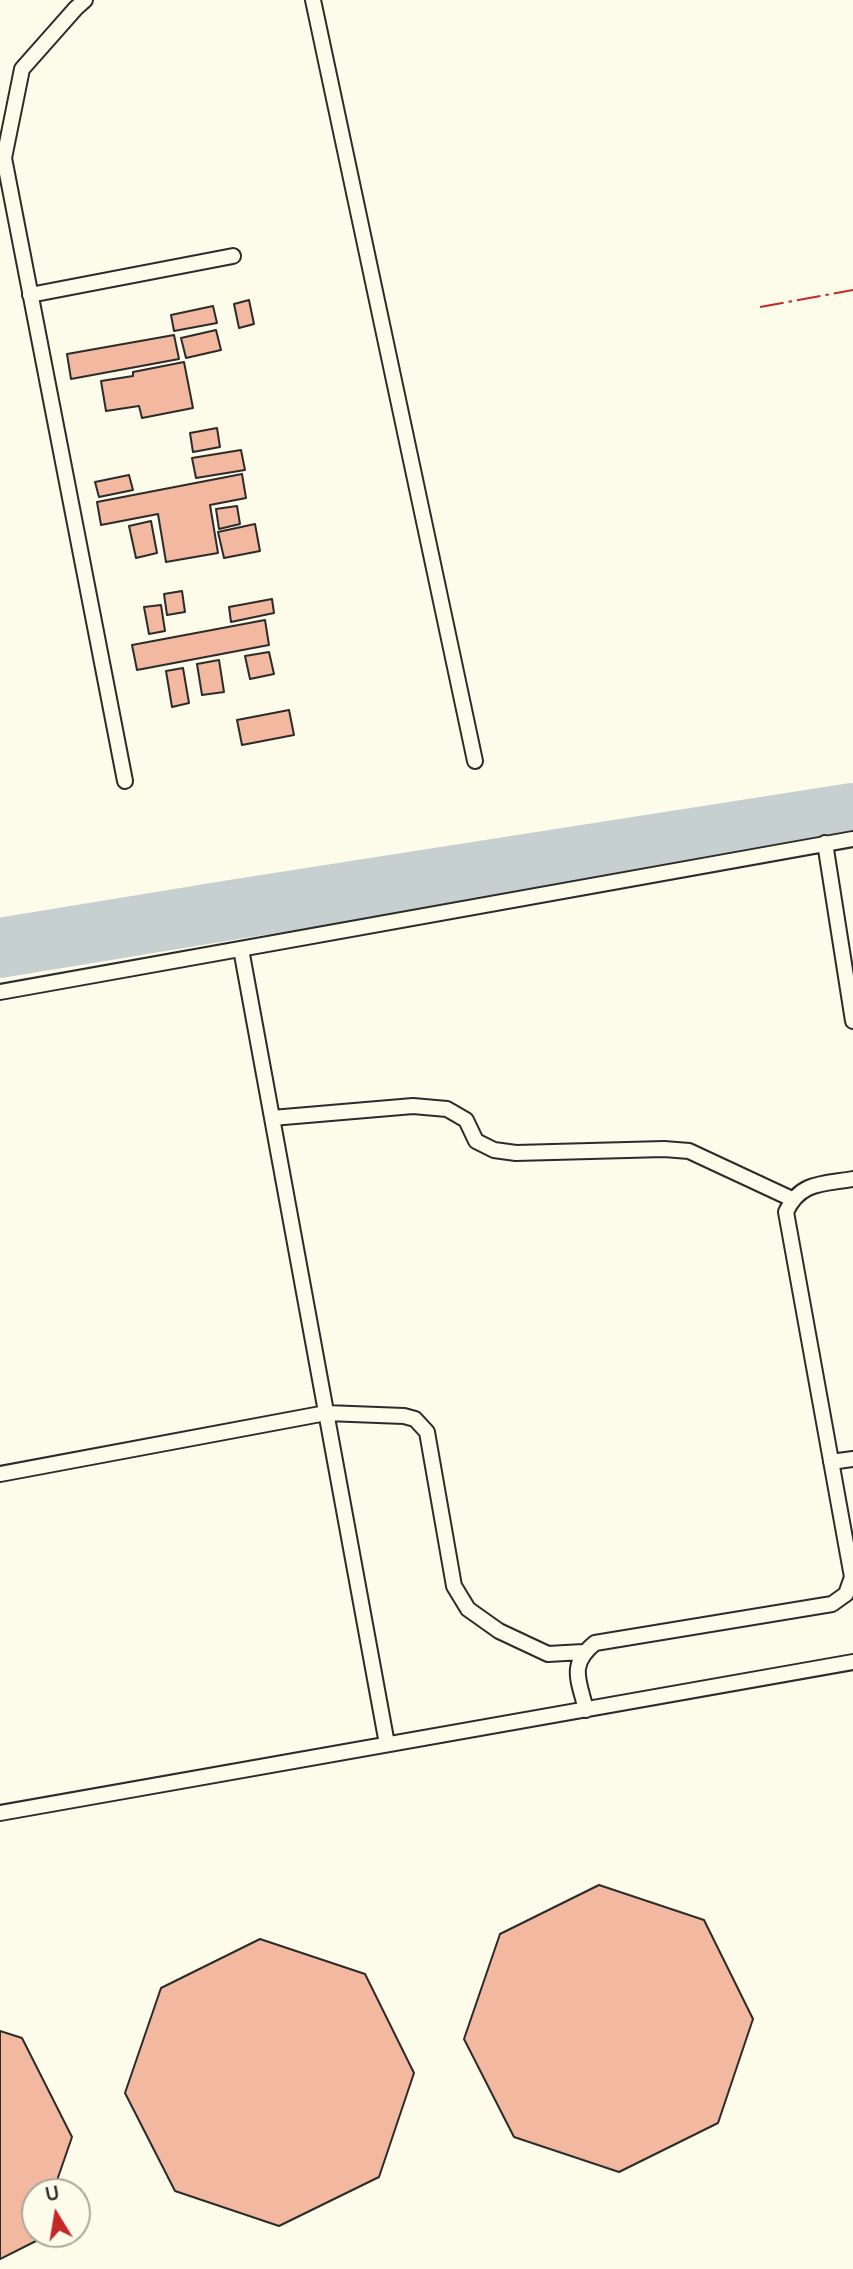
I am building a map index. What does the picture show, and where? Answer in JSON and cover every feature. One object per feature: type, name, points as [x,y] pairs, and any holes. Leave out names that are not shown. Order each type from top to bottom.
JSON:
[{"type":"lane","points":[[85,0],[22,68],[4,158],[125,781]]},
{"type":"lane","points":[[313,0],[475,761]]},
{"type":"lane","points":[[30,295],[233,256]]},
{"type":"lane","points":[[0,992],[853,839]]},
{"type":"lane","points":[[825,843],[853,1021]]},
{"type":"lane","points":[[241,949],[387,1744]]},
{"type":"lane","points":[[272,1118],[413,1106],[447,1109],[466,1119],[476,1141],[494,1150],[516,1153],[689,1150],[792,1199]]},
{"type":"lane","points":[[586,1710],[576,1669],[583,1652],[595,1643],[832,1604],[846,1594],[852,1577],[786,1212],[792,1199],[807,1187],[853,1179]]},
{"type":"lane","points":[[0,1474],[326,1413],[404,1416],[415,1419],[427,1433],[454,1586],[468,1609],[499,1631],[548,1654],[583,1652]]},
{"type":"lane","points":[[831,1462],[853,1459]]},
{"type":"lane","points":[[0,1813],[853,1662]]},
{"type":"building","points":[[249,300],[254,324],[239,328],[234,304]]},
{"type":"building","points":[[213,306],[217,323],[174,331],[171,315]]},
{"type":"building","points":[[216,330],[221,350],[186,358],[181,338]]},
{"type":"building","points":[[174,335],[179,359],[71,379],[67,354]]},
{"type":"building","points":[[184,362],[193,408],[142,418],[139,406],[106,411],[101,381],[133,376],[133,372]]},
{"type":"building","points":[[217,428],[220,447],[193,452],[190,433]]},
{"type":"building","points":[[241,450],[245,470],[196,478],[192,458]]},
{"type":"building","points":[[242,474],[246,498],[210,505],[218,553],[166,562],[158,514],[101,525],[97,502]]},
{"type":"building","points":[[129,475],[133,490],[99,497],[95,482]]},
{"type":"building","points":[[237,506],[240,524],[219,529],[216,509]]},
{"type":"building","points":[[151,521],[157,553],[136,558],[129,526]]},
{"type":"building","points":[[255,524],[260,551],[224,558],[218,532]]},
{"type":"building","points":[[182,591],[185,612],[167,615],[164,594]]},
{"type":"building","points":[[272,599],[274,613],[231,622],[229,607]]},
{"type":"building","points":[[161,605],[165,631],[149,634],[144,607]]},
{"type":"building","points":[[265,620],[269,645],[137,670],[132,645]]},
{"type":"building","points":[[269,652],[274,674],[250,679],[245,656]]},
{"type":"building","points":[[219,660],[224,692],[202,695],[197,664]]},
{"type":"building","points":[[183,668],[189,703],[172,707],[166,671]]},
{"type":"building","points":[[289,710],[294,735],[242,745],[237,720]]},
{"type":"building","points":[[599,1885],[704,1920],[753,2019],[718,2123],[619,2172],[514,2137],[464,2039],[500,1934]]},
{"type":"building","points":[[260,1939],[365,1974],[414,2073],[379,2177],[279,2226],[175,2191],[125,2093],[161,1988]]},
{"type":"building","points":[[0,2031],[22,2038],[72,2137],[58,2178],[21,2178],[22,2248],[0,2259]]},
{"type":"waterway","points":[[0,948],[853,813]]},
{"type":"power","points":[[760,307],[853,290]]}]
